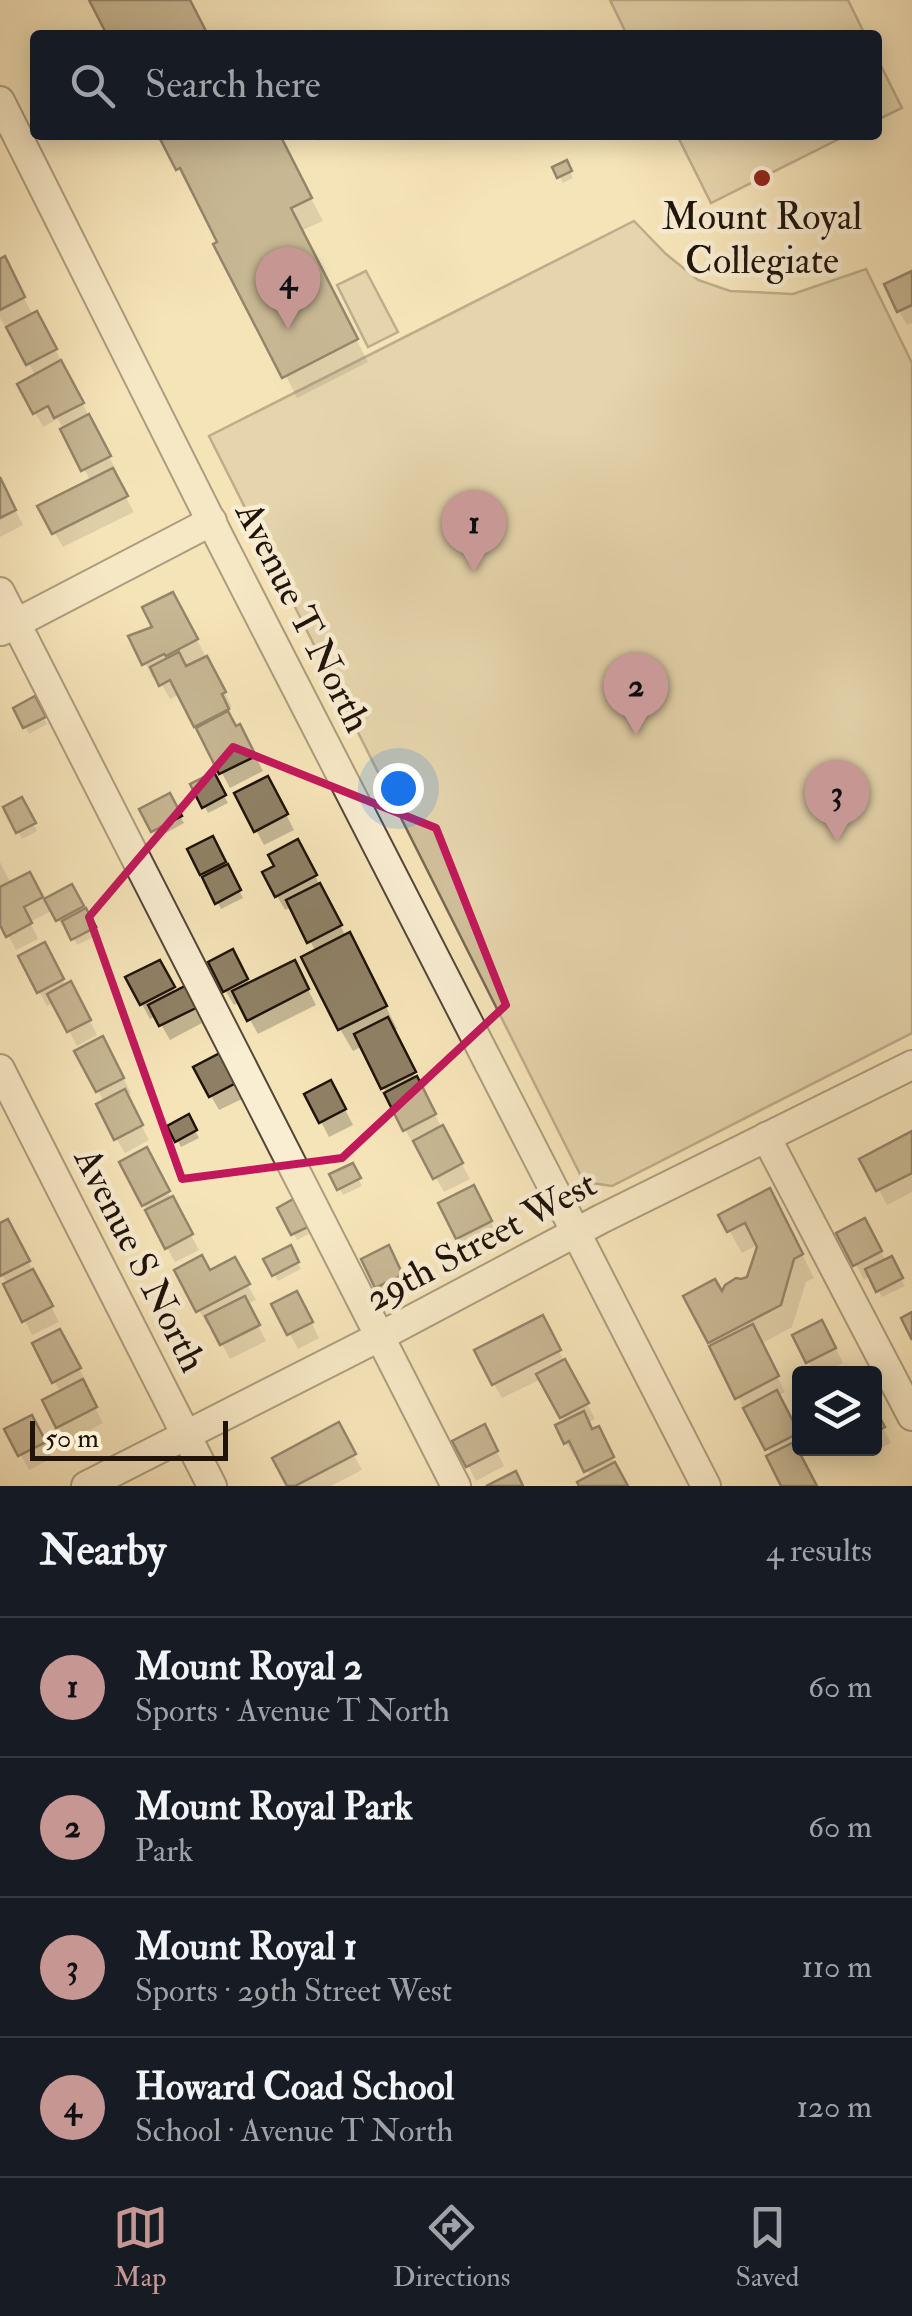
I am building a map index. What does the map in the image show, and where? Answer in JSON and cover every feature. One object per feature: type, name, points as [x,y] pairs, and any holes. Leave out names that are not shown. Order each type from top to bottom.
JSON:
[{"type":"street","name":"Avenue T North","points":[[0,101],[706,1486]]},
{"type":"street","points":[[8,628],[212,522]]},
{"type":"street","points":[[0,592],[8,628],[456,1486]]},
{"type":"street","name":"29th Street West","points":[[86,1486],[576,1232],[912,1065]]},
{"type":"street","name":"Avenue S North","points":[[0,1068],[212,1486]]},
{"type":"street","points":[[766,1136],[912,1416]]},
{"type":"highlighted area","points":[[233,747],[436,828],[506,1005],[342,1158],[182,1179],[89,917]]},
{"type":"shaded area","points":[[610,0],[848,0],[863,30],[625,30]]},
{"type":"shaded area","points":[[882,68],[902,108],[882,118]]},
{"type":"shaded area","points":[[680,140],[837,140],[711,203]]},
{"type":"shaded area","points":[[634,221],[698,280],[730,291],[793,294],[866,269],[912,363],[912,1033],[612,1186],[582,1178],[209,436]]},
{"type":"shaded area","points":[[366,271],[398,332],[368,347],[337,285]]},
{"type":"building","points":[[89,0],[190,0],[205,30],[104,30]]},
{"type":"building","points":[[161,140],[283,140],[312,198],[291,208],[358,339],[282,378],[213,244],[217,242],[180,168],[176,170]]},
{"type":"building","points":[[567,160],[572,171],[557,178],[552,167]]},
{"type":"building","points":[[5,256],[25,297],[0,310],[0,259]]},
{"type":"building","points":[[912,271],[912,305],[897,312],[884,284]]},
{"type":"building","points":[[37,311],[57,349],[26,365],[6,327]]},
{"type":"building","points":[[61,360],[84,403],[54,418],[48,406],[33,414],[17,384]]},
{"type":"building","points":[[89,414],[111,456],[81,471],[60,429]]},
{"type":"building","points":[[113,468],[128,496],[52,534],[37,506]]},
{"type":"building","points":[[0,477],[16,510],[0,518]]},
{"type":"building","points":[[173,592],[198,639],[142,665],[128,636],[152,627],[142,607]]},
{"type":"building","points":[[179,652],[186,666],[207,656],[226,692],[222,694],[229,709],[194,727],[170,680],[159,686],[150,667]]},
{"type":"building","points":[[35,696],[46,717],[23,728],[13,708]]},
{"type":"building","points":[[228,711],[236,726],[240,724],[256,756],[219,774],[196,728]]},
{"type":"building","points":[[214,772],[226,795],[202,808],[190,784]]},
{"type":"building","points":[[268,776],[288,814],[254,832],[234,793]]},
{"type":"building","points":[[170,793],[182,816],[151,832],[139,809]]},
{"type":"building","points":[[22,797],[36,823],[16,833],[3,807]]},
{"type":"building","points":[[213,836],[226,862],[200,875],[187,849]]},
{"type":"building","points":[[298,839],[317,875],[275,897],[262,872],[274,866],[268,855]]},
{"type":"building","points":[[228,864],[241,890],[215,904],[202,877]]},
{"type":"building","points":[[30,872],[43,897],[24,907],[32,923],[6,937],[0,925],[0,887]]},
{"type":"building","points":[[320,883],[342,925],[307,943],[286,900]]},
{"type":"building","points":[[72,884],[84,906],[56,921],[44,899]]},
{"type":"building","points":[[86,908],[96,927],[71,940],[62,921]]},
{"type":"building","points":[[350,932],[387,1006],[338,1030],[301,957]]},
{"type":"building","points":[[45,942],[64,979],[37,993],[18,956]]},
{"type":"building","points":[[233,949],[248,979],[223,992],[208,962]]},
{"type":"building","points":[[160,960],[175,987],[140,1005],[125,977]]},
{"type":"building","points":[[295,960],[309,989],[247,1021],[232,991]]},
{"type":"building","points":[[71,981],[91,1020],[67,1032],[47,994]]},
{"type":"building","points":[[185,986],[196,1008],[159,1026],[148,1005]]},
{"type":"building","points":[[388,1017],[416,1072],[381,1089],[354,1034]]},
{"type":"building","points":[[103,1036],[124,1078],[96,1092],[74,1051]]},
{"type":"building","points":[[220,1053],[236,1083],[209,1097],[193,1067]]},
{"type":"building","points":[[417,1076],[436,1114],[403,1131],[384,1093]]},
{"type":"building","points":[[331,1080],[346,1109],[319,1123],[304,1094]]},
{"type":"building","points":[[125,1089],[143,1125],[114,1140],[96,1104]]},
{"type":"building","points":[[189,1114],[197,1130],[175,1142],[167,1126]]},
{"type":"building","points":[[443,1125],[463,1163],[433,1179],[413,1141]]},
{"type":"building","points":[[912,1131],[912,1173],[876,1191],[859,1159]]},
{"type":"building","points":[[147,1147],[170,1191],[142,1206],[119,1162]]},
{"type":"building","points":[[353,1163],[361,1178],[337,1190],[329,1174]]},
{"type":"building","points":[[474,1185],[492,1221],[456,1239],[438,1203]]},
{"type":"building","points":[[770,1188],[803,1254],[794,1259],[781,1305],[708,1343],[683,1296],[715,1279],[722,1291],[736,1278],[747,1277],[757,1247],[745,1223],[727,1232],[718,1215]]},
{"type":"building","points":[[173,1196],[193,1234],[165,1249],[145,1210]]},
{"type":"building","points":[[297,1197],[312,1225],[291,1235],[277,1208]]},
{"type":"building","points":[[865,1218],[882,1251],[853,1266],[836,1233]]},
{"type":"building","points":[[8,1219],[30,1261],[0,1276],[0,1223]]},
{"type":"building","points":[[291,1245],[299,1262],[272,1276],[263,1259]]},
{"type":"building","points":[[389,1245],[403,1275],[375,1288],[361,1259]]},
{"type":"building","points":[[202,1255],[210,1270],[235,1257],[250,1284],[196,1312],[174,1270]]},
{"type":"building","points":[[892,1256],[903,1278],[876,1292],[865,1269]]},
{"type":"building","points":[[33,1269],[53,1306],[22,1322],[3,1284]]},
{"type":"building","points":[[297,1291],[313,1322],[287,1335],[271,1304]]},
{"type":"building","points":[[245,1296],[260,1325],[220,1345],[205,1316]]},
{"type":"building","points":[[912,1312],[912,1340],[901,1318]]},
{"type":"building","points":[[543,1315],[561,1350],[492,1385],[474,1350]]},
{"type":"building","points":[[822,1320],[836,1348],[806,1363],[792,1335]]},
{"type":"building","points":[[753,1324],[779,1376],[735,1399],[709,1346]]},
{"type":"building","points":[[60,1329],[81,1368],[52,1383],[32,1343]]},
{"type":"building","points":[[565,1359],[589,1403],[560,1418],[536,1374]]},
{"type":"building","points":[[83,1379],[97,1407],[56,1428],[42,1400]]},
{"type":"building","points":[[777,1390],[792,1419],[792,1436],[765,1450],[743,1408]]},
{"type":"building","points":[[584,1411],[592,1429],[599,1426],[614,1457],[584,1472],[569,1441],[564,1444],[555,1425]]},
{"type":"building","points":[[32,1415],[46,1442],[18,1456],[4,1429]]},
{"type":"building","points":[[339,1422],[356,1454],[295,1486],[287,1486],[272,1458]]},
{"type":"building","points":[[485,1424],[498,1451],[466,1467],[452,1441]]},
{"type":"building","points":[[792,1443],[792,1456],[801,1456],[817,1486],[781,1486],[766,1456]]},
{"type":"building","points":[[615,1462],[628,1486],[579,1486],[577,1482]]},
{"type":"building","points":[[516,1471],[523,1486],[486,1486]]},
{"type":"place","name":"Mount Royal Collegiate","points":[[762,178]]},
{"type":"place","name":"Howard Coad School","points":[[288,329]]},
{"type":"place","name":"Mount Royal 2","points":[[474,572]]},
{"type":"place","name":"Mount Royal Park","points":[[636,735]]},
{"type":"place","name":"Mount Royal 1","points":[[837,842]]}]
